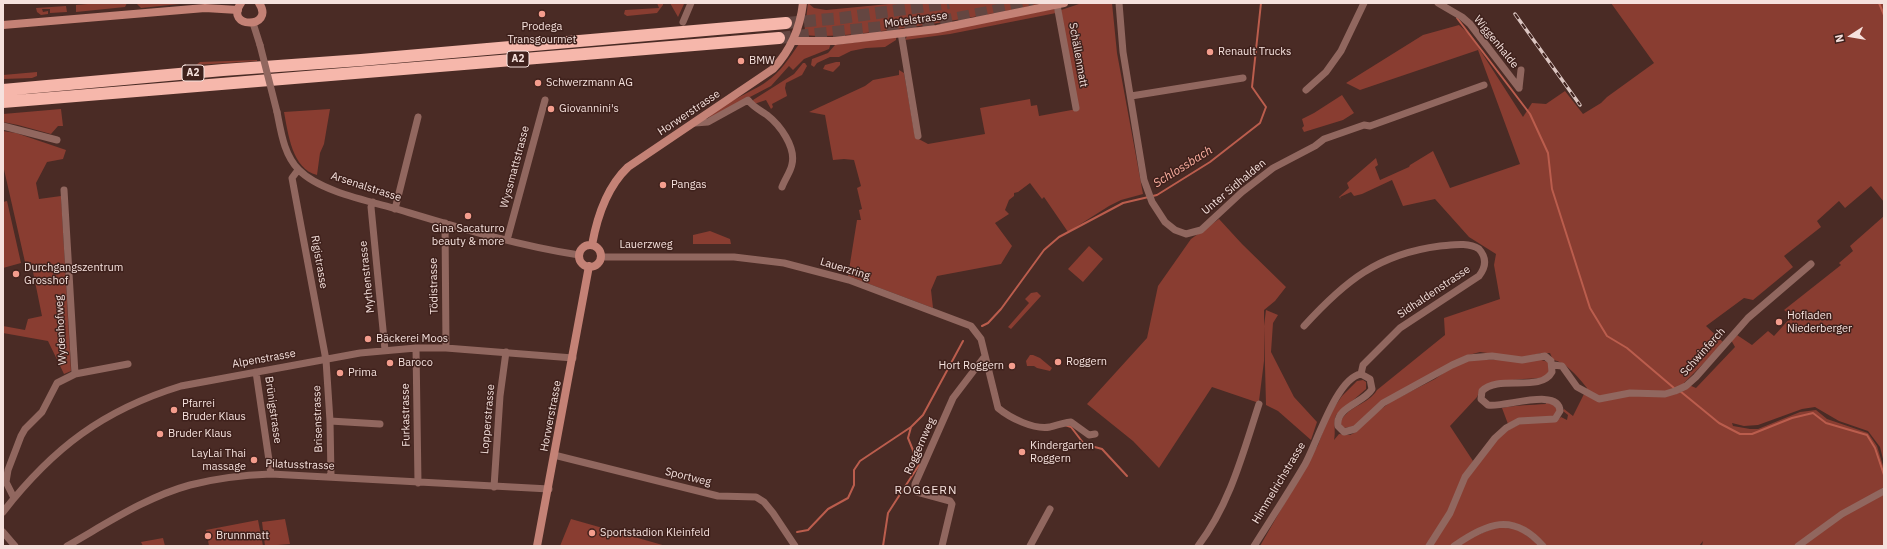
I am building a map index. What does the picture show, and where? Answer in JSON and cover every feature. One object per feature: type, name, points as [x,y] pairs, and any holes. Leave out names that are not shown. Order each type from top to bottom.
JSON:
[{"type":"highway","name":"A2","points":[[3,90],[786,23]]},
{"type":"highway","name":"A2","points":[[3,102],[779,38]]},
{"type":"highway","points":[[3,85],[25,88]]},
{"type":"highway","points":[[3,106],[35,99]]},
{"type":"street","points":[[683,22],[691,3]]},
{"type":"street","name":"Horwerstrasse","points":[[592,245],[596,225],[612,188],[621,174],[628,167],[773,69],[788,52],[794,41],[800,21],[803,3]]},
{"type":"street","name":"Unter Sidhalden","points":[[1118,3],[1123,52],[1143,172],[1150,197],[1163,219],[1175,230],[1186,234],[1196,232],[1209,223],[1254,182],[1283,162],[1315,146],[1324,139],[1364,126],[1370,126],[1484,85]]},
{"type":"street","points":[[1306,90],[1326,72],[1341,51],[1364,3]]},
{"type":"street","points":[[3,25],[205,8],[239,7],[239,17],[243,22],[253,23],[261,16],[262,4]]},
{"type":"street","name":"Motelstrasse","points":[[794,41],[835,41],[937,29],[1061,4]]},
{"type":"street","name":"Schällenmatt","points":[[1061,4],[1076,108]]},
{"type":"street","name":"Wiggenhalde","points":[[1441,5],[1470,24],[1519,88],[1521,70]]},
{"type":"street","name":"Arsenalstrasse","points":[[253,23],[288,153],[298,170],[315,182],[395,209],[507,240],[580,255]]},
{"type":"street","points":[[901,33],[918,136]]},
{"type":"street","points":[[1131,96],[1242,78]]},
{"type":"street","name":"Wyssmattstrasse","points":[[507,240],[545,100]]},
{"type":"street","points":[[695,123],[712,121],[748,100],[751,105],[775,122],[792,150],[792,164],[782,186]]},
{"type":"street","points":[[395,209],[418,117]]},
{"type":"street","points":[[3,126],[11,126],[57,140]]},
{"type":"street","name":"Rigistrasse","points":[[298,170],[292,178],[326,360]]},
{"type":"street","name":"Wydenhofweg","points":[[64,190],[75,374]]},
{"type":"street","name":"Mythenstrasse","points":[[373,202],[371,207],[385,350]]},
{"type":"street","name":"Tödistrasse","points":[[445,223],[446,348]]},
{"type":"street","points":[[592,245],[600,250],[601,257],[596,265],[589,266],[583,264],[580,255],[584,247],[592,245]]},
{"type":"street","name":"Sidhaldenstrasse","points":[[1304,326],[1327,300],[1343,286],[1383,261],[1410,252],[1433,247],[1466,245],[1479,249],[1485,261],[1484,270],[1479,276],[1400,328],[1363,366],[1361,374]]},
{"type":"street","name":"Lauerzweg","points":[[601,257],[690,256]]},
{"type":"street","name":"Lauerzring","points":[[690,256],[734,257],[776,262],[849,280],[971,326],[981,339],[985,356]]},
{"type":"street","name":"Schwinferch","points":[[1361,374],[1370,379],[1372,389],[1364,398],[1340,415],[1338,426],[1340,430],[1344,432],[1355,429],[1383,403],[1462,360],[1482,356],[1518,360],[1542,356],[1549,358],[1553,365],[1562,366],[1577,387],[1599,399],[1630,393],[1665,394],[1686,386],[1696,378],[1748,318],[1811,264]]},
{"type":"street","name":"Horwerstrasse","points":[[537,546],[549,489],[589,266]]},
{"type":"street","name":"Furkastrasse","points":[[416,348],[418,482]]},
{"type":"street","name":"Alpenstrasse","points":[[3,512],[46,463],[65,445],[112,414],[162,392],[181,386],[385,350],[446,348],[573,358]]},
{"type":"street","name":"Lopperstrasse","points":[[494,487],[500,396],[506,352]]},
{"type":"street","points":[[985,356],[998,408],[1029,424],[1040,427],[1049,427],[1071,422],[1089,435],[1095,434]]},
{"type":"street","name":"Roggernweg","points":[[942,546],[952,504],[950,501],[917,492],[915,490],[915,484],[953,398],[985,356]]},
{"type":"street","name":"Brisenstrasse","points":[[326,360],[330,421],[331,478]]},
{"type":"street","points":[[14,498],[5,479],[8,470],[24,428],[42,412],[57,383],[75,374],[128,364]]},
{"type":"street","points":[[1430,546],[1450,513],[1459,488],[1465,477],[1495,438],[1506,428],[1519,421],[1555,419],[1560,411],[1556,402],[1543,398],[1507,405],[1488,405],[1481,398],[1482,391],[1486,387],[1494,385],[1544,380],[1551,374],[1553,365]]},
{"type":"street","name":"Brünigstrasse","points":[[256,372],[271,474]]},
{"type":"street","name":"Himmelrichstrasse","points":[[1254,546],[1305,464],[1331,406],[1353,378],[1361,374]]},
{"type":"street","points":[[1198,546],[1220,512],[1234,478],[1259,404]]},
{"type":"street","points":[[330,421],[380,424]]},
{"type":"street","name":"Sportweg","points":[[554,455],[718,496],[756,497],[764,502],[773,513],[795,546]]},
{"type":"street","name":"Pilatusstrasse","points":[[67,546],[140,505],[188,485],[242,475],[271,474],[549,489]]},
{"type":"street","points":[[1798,546],[1842,514],[1884,490]]},
{"type":"street","points":[[1030,546],[1050,509]]},
{"type":"street","points":[[1454,546],[1477,531],[1498,524],[1524,529],[1532,534],[1543,546]]},
{"type":"street","points":[[3,532],[15,546]]},
{"type":"shaded area","points":[[127,3],[125,7],[76,12],[76,5]]},
{"type":"shaded area","points":[[136,3],[189,3],[141,8]]},
{"type":"shaded area","points":[[657,3],[663,3],[663,5],[657,13],[627,16],[624,14],[625,10],[659,8]]},
{"type":"shaded area","points":[[670,3],[684,4],[678,17]]},
{"type":"shaded area","points":[[808,3],[814,8],[826,10],[899,3],[1044,3],[987,15],[890,30],[836,36],[815,36],[804,35]]},
{"type":"shaded area","points":[[1082,3],[1112,3],[1117,53],[1143,194],[1121,200],[1109,206],[1068,232],[1044,197],[1042,199],[1030,183],[1018,192],[1014,193],[1014,196],[1009,200],[1005,210],[1009,214],[995,223],[1012,246],[1001,264],[937,276],[931,290],[933,308],[848,276],[857,220],[861,220],[859,210],[862,209],[857,188],[861,186],[854,160],[833,160],[825,115],[809,112],[865,86],[873,80],[899,75],[899,70],[904,73],[915,137],[928,144],[985,134],[980,108],[1030,99],[1031,106],[1037,105],[1039,116],[1077,109],[1061,10]]},
{"type":"shaded area","points":[[1611,3],[1884,3],[1884,202],[1871,186],[1845,208],[1839,201],[1817,221],[1821,227],[1784,256],[1793,267],[1753,300],[1744,298],[1706,326],[1724,343],[1684,383],[1696,388],[1735,347],[1731,340],[1737,335],[1752,345],[1768,331],[1774,336],[1792,316],[1784,310],[1841,265],[1839,263],[1853,251],[1850,246],[1884,216],[1884,463],[1880,447],[1868,431],[1839,421],[1815,407],[1802,409],[1758,425],[1744,426],[1732,423],[1733,426],[1758,429],[1800,412],[1816,410],[1827,419],[1868,433],[1877,446],[1884,469],[1884,487],[1793,546],[1702,546],[1703,541],[1699,546],[1546,546],[1530,530],[1515,523],[1509,522],[1451,546],[1431,546],[1465,481],[1487,450],[1499,437],[1522,423],[1548,422],[1557,420],[1561,417],[1567,420],[1568,415],[1563,411],[1564,409],[1573,416],[1587,388],[1567,367],[1558,361],[1553,360],[1550,353],[1541,353],[1523,358],[1480,352],[1465,356],[1416,384],[1355,426],[1344,428],[1340,423],[1347,413],[1368,399],[1445,335],[1444,318],[1500,299],[1494,265],[1496,254],[1469,237],[1435,199],[1403,206],[1392,180],[1362,194],[1354,196],[1351,192],[1340,197],[1341,199],[1339,197],[1349,188],[1347,183],[1376,158],[1378,165],[1375,167],[1380,180],[1409,167],[1433,151],[1450,188],[1520,164],[1478,50],[1360,90],[1346,83],[1423,35],[1459,25],[1471,36],[1523,117],[1532,103],[1546,104],[1565,91],[1583,114],[1601,103],[1654,63]]},
{"type":"shaded area","points":[[66,6],[67,12],[50,13],[50,9],[42,9],[43,12],[48,11],[48,14],[41,15],[37,12],[36,8]]},
{"type":"shaded area","points":[[1054,9],[1056,13],[950,34],[905,40],[907,36]]},
{"type":"shaded area","points":[[896,37],[896,40],[885,47],[866,48],[851,51],[839,57],[830,57],[817,63],[814,67],[811,65],[812,59],[828,53],[835,45]]},
{"type":"shaded area","points":[[831,43],[829,49],[804,59],[793,70],[789,66],[771,86],[708,119],[719,109],[760,86],[776,74],[799,44]]},
{"type":"shaded area","points":[[257,61],[196,65],[200,62]]},
{"type":"shaded area","points":[[840,62],[840,65],[833,72],[823,69],[825,65]]},
{"type":"shaded area","points":[[803,63],[807,66],[802,75],[786,83],[785,88],[787,96],[772,104],[773,107],[771,109],[766,100],[754,104],[753,100],[794,74]]},
{"type":"shaded area","points":[[37,72],[37,76],[32,78],[3,79],[3,75]]},
{"type":"shaded area","points":[[1342,95],[1354,113],[1343,120],[1304,132],[1302,128],[1304,126],[1302,119]]},
{"type":"shaded area","points":[[61,109],[63,126],[58,126],[51,134],[3,122],[3,114]]},
{"type":"shaded area","points":[[330,109],[324,144],[320,153],[317,175],[302,166],[297,158],[290,140],[284,112]]},
{"type":"shaded area","points":[[3,131],[16,133],[66,150],[63,159],[47,162],[36,183],[39,199],[61,196],[71,371],[64,374],[48,341],[3,333],[3,326],[25,330],[28,319],[42,316],[31,262],[25,262],[3,165]]},
{"type":"shaded area","points":[[7,201],[21,263],[3,268],[3,202]]},
{"type":"shaded area","points":[[1219,219],[1286,287],[1275,301],[1264,310],[1264,361],[1259,403],[1212,387],[1159,468],[1133,441],[1087,404],[1147,338],[1158,286],[1191,239]]},
{"type":"shaded area","points":[[710,231],[730,239],[731,244],[693,244],[693,235]]},
{"type":"shaded area","points":[[1089,246],[1103,259],[1083,282],[1068,269]]},
{"type":"shaded area","points":[[1037,292],[1041,296],[1011,329],[1008,327],[1029,303],[1025,299],[1031,293]]},
{"type":"shaded area","points":[[1266,310],[1278,315],[1273,323],[1271,352],[1294,397],[1317,422],[1311,440],[1278,411],[1266,405],[1264,326]]},
{"type":"shaded area","points":[[1030,355],[1040,358],[1052,368],[1050,371],[1034,366],[1027,366],[1026,361]]},
{"type":"shaded area","points":[[1538,359],[1548,362],[1550,370],[1544,378],[1517,379],[1488,386],[1481,391],[1450,426],[1473,461],[1450,508],[1427,546],[1260,546],[1318,445],[1329,415],[1342,396],[1357,381],[1363,380],[1366,382],[1366,389],[1336,415],[1334,440],[1339,434],[1350,435],[1356,432],[1369,418],[1392,401],[1435,379],[1455,365],[1471,360]]},
{"type":"shaded area","points":[[1546,402],[1552,402],[1558,411],[1554,416],[1508,424],[1502,408],[1546,404]]},
{"type":"shaded area","points":[[1884,494],[1884,546],[1802,546],[1836,520]]},
{"type":"shaded area","points":[[285,519],[290,544],[265,546],[262,522]]},
{"type":"shaded area","name":"Sportstadion Kleinfeld","points":[[571,519],[666,546],[560,546]]},
{"type":"shaded area","points":[[258,520],[263,546],[209,546],[206,530]]},
{"type":"shaded area","points":[[1494,527],[1518,529],[1540,546],[1458,546],[1473,535]]},
{"type":"shaded area","points":[[163,538],[165,546],[143,546],[141,542]]},
{"type":"waterway","name":"Schlossbach","points":[[982,326],[988,323],[1001,309],[1044,250],[1059,237],[1123,203],[1157,195],[1210,162],[1260,123],[1266,107],[1252,87],[1261,3]]},
{"type":"waterway","points":[[1879,3],[1884,15]]},
{"type":"waterway","points":[[1457,18],[1530,114],[1548,153],[1552,189],[1590,308],[1607,336],[1627,348],[1674,388]]},
{"type":"waterway","points":[[883,546],[888,513],[919,465],[908,438],[911,427],[923,415],[963,341]]},
{"type":"waterway","points":[[1680,391],[1719,423],[1740,434],[1752,434],[1792,418],[1813,413],[1826,423],[1867,435],[1875,448],[1884,475]]},
{"type":"waterway","points":[[1065,425],[1071,427],[1084,444],[1102,449],[1127,476]]},
{"type":"waterway","points":[[797,532],[808,530],[828,509],[848,498],[854,485],[854,470],[860,461],[911,427]]},
{"type":"tunnel","points":[[786,23],[842,18],[949,3]]},
{"type":"tunnel","points":[[779,38],[947,20],[1033,3]]},
{"type":"railway","points":[[1515,14],[1580,105]]},
{"type":"place","name":"Prodega Transgourmet","points":[[542,14]]},
{"type":"place","name":"Renault Trucks","points":[[1210,52]]},
{"type":"place","name":"BMW","points":[[741,61]]},
{"type":"place","name":"Schwerzmann AG","points":[[538,83]]},
{"type":"place","name":"Giovannini's","points":[[551,109]]},
{"type":"place","name":"Pangas","points":[[663,185]]},
{"type":"place","name":"Gina Sacaturro beauty & more","points":[[468,216]]},
{"type":"place","name":"Durchgangszentrum Grosshof","points":[[16,274]]},
{"type":"place","name":"Hofladen Niederberger","points":[[1779,322]]},
{"type":"place","name":"Bäckerei Moos","points":[[368,339]]},
{"type":"place","name":"Roggern","points":[[1058,362]]},
{"type":"place","name":"Baroco","points":[[390,363]]},
{"type":"place","name":"Hort Roggern","points":[[1012,366]]},
{"type":"place","name":"Prima","points":[[340,373]]},
{"type":"place","name":"Pfarrei Bruder Klaus","points":[[174,410]]},
{"type":"place","name":"Bruder Klaus","points":[[160,434]]},
{"type":"place","name":"Kindergarten Roggern","points":[[1022,452]]},
{"type":"place","name":"LayLai Thai massage","points":[[254,460]]},
{"type":"place","name":"Sportstadion Kleinfeld","points":[[592,533]]},
{"type":"place","name":"Brunnmatt","points":[[208,536]]},
{"type":"district","name":"ROGGERN","points":[[926,491]]}]
